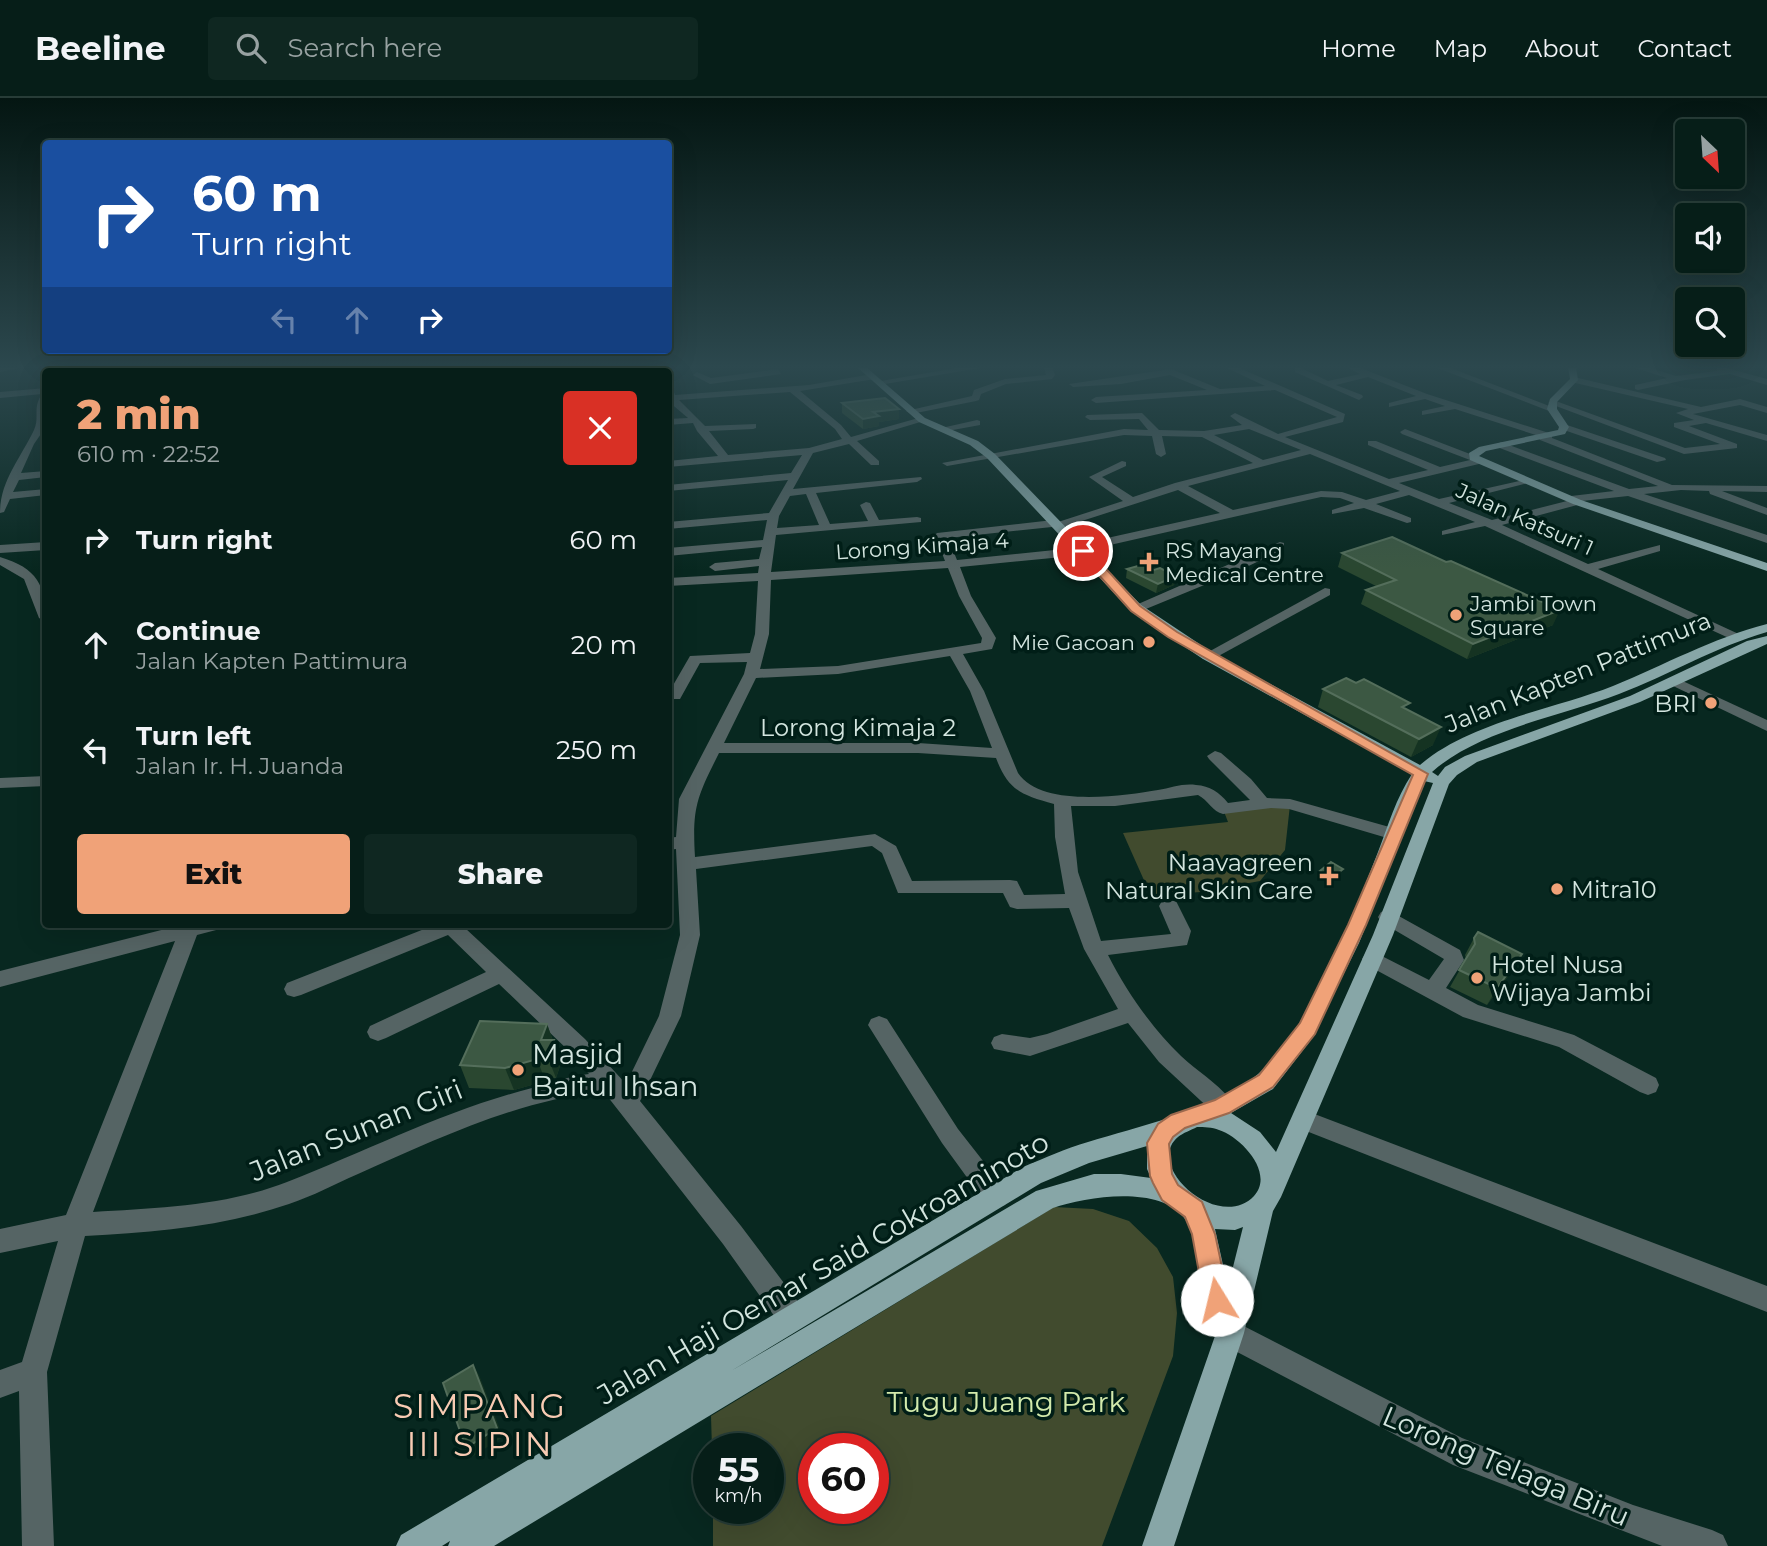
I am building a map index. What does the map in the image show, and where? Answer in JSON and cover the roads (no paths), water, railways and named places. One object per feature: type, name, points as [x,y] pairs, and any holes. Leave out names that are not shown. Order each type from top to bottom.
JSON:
[{"type":"main road","points":[[955,435],[974,443],[991,456],[1136,608],[1208,656],[1284,695],[1441,783]]},
{"type":"main road","points":[[1554,435],[1477,451],[1476,459],[1574,500],[1767,567]]},
{"type":"main road","name":"Jalan Kapten Pattimura","points":[[1195,1117],[1222,1106],[1266,1081],[1308,1028],[1357,925],[1421,774],[1432,762],[1465,743],[1617,690],[1736,636],[1767,628]]},
{"type":"main road","name":"Jalan Kapten Pattimura","points":[[1158,1546],[1230,1333],[1267,1196],[1304,1120],[1372,959],[1441,783],[1451,771],[1471,759],[1635,699],[1752,644],[1767,640]]},
{"type":"main road","points":[[1357,925],[1385,926]]},
{"type":"main road","points":[[1195,1117],[1228,1122],[1257,1142],[1270,1163],[1267,1196],[1238,1218],[1224,1218],[1194,1210],[1170,1192],[1161,1176],[1158,1143],[1166,1130],[1178,1121],[1195,1117]]},
{"type":"main road","name":"Jalan Haji Oemar Said Cokroaminoto","points":[[412,1546],[1032,1175],[1085,1153],[1166,1130]]},
{"type":"main road","name":"Jalan Haji Oemar Said Cokroaminoto","points":[[464,1546],[1045,1199],[1078,1186],[1114,1183],[1170,1192]]},
{"type":"main road","points":[[1194,1210],[1204,1234],[1217,1300],[1230,1333]]},
{"type":"street","points":[[0,510],[7,486],[35,435]]},
{"type":"street","points":[[706,435],[726,459]]},
{"type":"street","points":[[844,435],[875,463]]},
{"type":"street","points":[[672,464],[808,452],[867,435]]},
{"type":"street","points":[[947,463],[1105,435]]},
{"type":"street","points":[[1156,435],[1161,454]]},
{"type":"street","points":[[1206,435],[1263,464]]},
{"type":"street","name":"Jalan Katsuri 1","points":[[1271,435],[1489,523],[1736,636]]},
{"type":"street","points":[[1279,438],[1282,435]]},
{"type":"street","points":[[1412,435],[1476,459]]},
{"type":"street","points":[[1539,435],[1671,487]]},
{"type":"street","points":[[1586,435],[1661,460]]},
{"type":"street","points":[[1641,435],[1684,451],[1733,446],[1703,435]]},
{"type":"street","points":[[29,444],[42,442]]},
{"type":"street","points":[[1372,443],[1438,470]]},
{"type":"street","points":[[1501,445],[1629,493],[1767,539]]},
{"type":"street","points":[[751,674],[838,670],[978,649],[990,642],[952,564],[942,534],[1055,524],[1179,485],[1310,451]]},
{"type":"street","points":[[628,1103],[662,1036],[681,981],[690,935],[687,864],[677,843],[688,799],[751,674],[762,634],[764,569],[770,530],[808,452]]},
{"type":"street","points":[[1388,482],[1476,459]]},
{"type":"street","points":[[1122,464],[1094,477],[1131,500]]},
{"type":"street","points":[[786,493],[864,485],[918,474]]},
{"type":"street","points":[[7,486],[42,475]]},
{"type":"street","points":[[672,488],[797,476]]},
{"type":"street","points":[[1440,502],[1524,481]]},
{"type":"street","points":[[1179,485],[1194,496],[1233,515]]},
{"type":"street","points":[[7,486],[42,491]]},
{"type":"street","points":[[1446,533],[1574,500],[1671,487],[1767,489]]},
{"type":"street","points":[[1698,488],[1767,512]]},
{"type":"street","points":[[810,491],[826,527]]},
{"type":"street","points":[[1336,512],[1411,491]]},
{"type":"street","name":"Lorong Kimaja 4","points":[[764,569],[952,564],[1081,549],[1321,494],[1342,495],[1408,520]]},
{"type":"street","points":[[866,505],[875,523]]},
{"type":"street","points":[[672,526],[770,530],[917,520]]},
{"type":"street","points":[[672,551],[770,530]]},
{"type":"street","points":[[0,549],[42,546]]},
{"type":"street","points":[[1136,608],[1232,569],[1280,546]]},
{"type":"street","points":[[1587,568],[1656,548]]},
{"type":"street","points":[[0,561],[20,569],[30,577],[42,596]]},
{"type":"street","points":[[715,567],[764,569]]},
{"type":"street","points":[[672,581],[764,569]]},
{"type":"street","points":[[1208,656],[1325,592]]},
{"type":"street","points":[[955,653],[977,691],[1014,782],[1023,788],[1062,801],[1097,802],[1184,790],[1205,791],[1217,800],[1223,809],[1290,804],[1394,834]]},
{"type":"street","points":[[675,696],[695,659],[756,657]]},
{"type":"street","points":[[1674,681],[1767,726]]},
{"type":"street","name":"Lorong Kimaja 2","points":[[715,748],[918,748],[1001,753]]},
{"type":"street","points":[[1215,756],[1245,783],[1263,805]]},
{"type":"street","points":[[0,783],[42,781]]},
{"type":"street","points":[[1062,801],[1062,833],[1075,901],[1094,949],[1132,1013],[1169,1059],[1206,1088],[1222,1106]]},
{"type":"street","points":[[687,864],[875,840],[890,850],[905,888],[1010,886],[1017,902],[1075,901]]},
{"type":"street","points":[[1094,949],[1180,940],[1181,931],[1169,906]]},
{"type":"street","points":[[1385,926],[1453,955],[1454,960],[1432,992]]},
{"type":"street","points":[[0,979],[200,928]]},
{"type":"street","points":[[294,989],[445,928]]},
{"type":"street","points":[[455,928],[577,1045],[628,1103],[732,1235],[792,1317]]},
{"type":"street","points":[[38,1546],[33,1372],[75,1225],[188,932]]},
{"type":"street","points":[[1372,959],[1471,1011],[1566,1041],[1648,1085]]},
{"type":"street","points":[[378,1032],[500,974]]},
{"type":"street","points":[[1002,1043],[1030,1046],[1048,1043],[1132,1013]]},
{"type":"street","points":[[878,1024],[950,1136],[996,1197]]},
{"type":"street","name":"Jalan Sunan Giri","points":[[0,1241],[75,1225],[152,1221],[236,1209],[289,1193],[446,1124],[488,1109],[583,1084],[608,1082]]},
{"type":"street","points":[[1304,1120],[1767,1299]]},
{"type":"street","name":"Lorong Telaga Biru","points":[[1230,1333],[1452,1450],[1621,1516],[1712,1546]]},
{"type":"street","points":[[0,1384],[33,1372]]},
{"type":"place","name":"RS Mayang Medical Centre","points":[[1149,562]]},
{"type":"place","name":"Jambi Town Square","points":[[1456,615]]},
{"type":"place","name":"Mie Gacoan","points":[[1149,642]]},
{"type":"place","name":"BRI","points":[[1711,703]]},
{"type":"place","name":"Naavagreen Natural Skin Care","points":[[1329,876]]},
{"type":"place","name":"Mitra10","points":[[1557,889]]},
{"type":"place","name":"Hotel Nusa Wijaya Jambi","points":[[1477,978]]},
{"type":"place","name":"Masjid Baitul Ihsan","points":[[518,1070]]},
{"type":"district","name":"SIMPANG III SIPIN","points":[[480,1425]]},
{"type":"park label","name":"Tugu Juang Park","points":[[1006,1402]]}]
